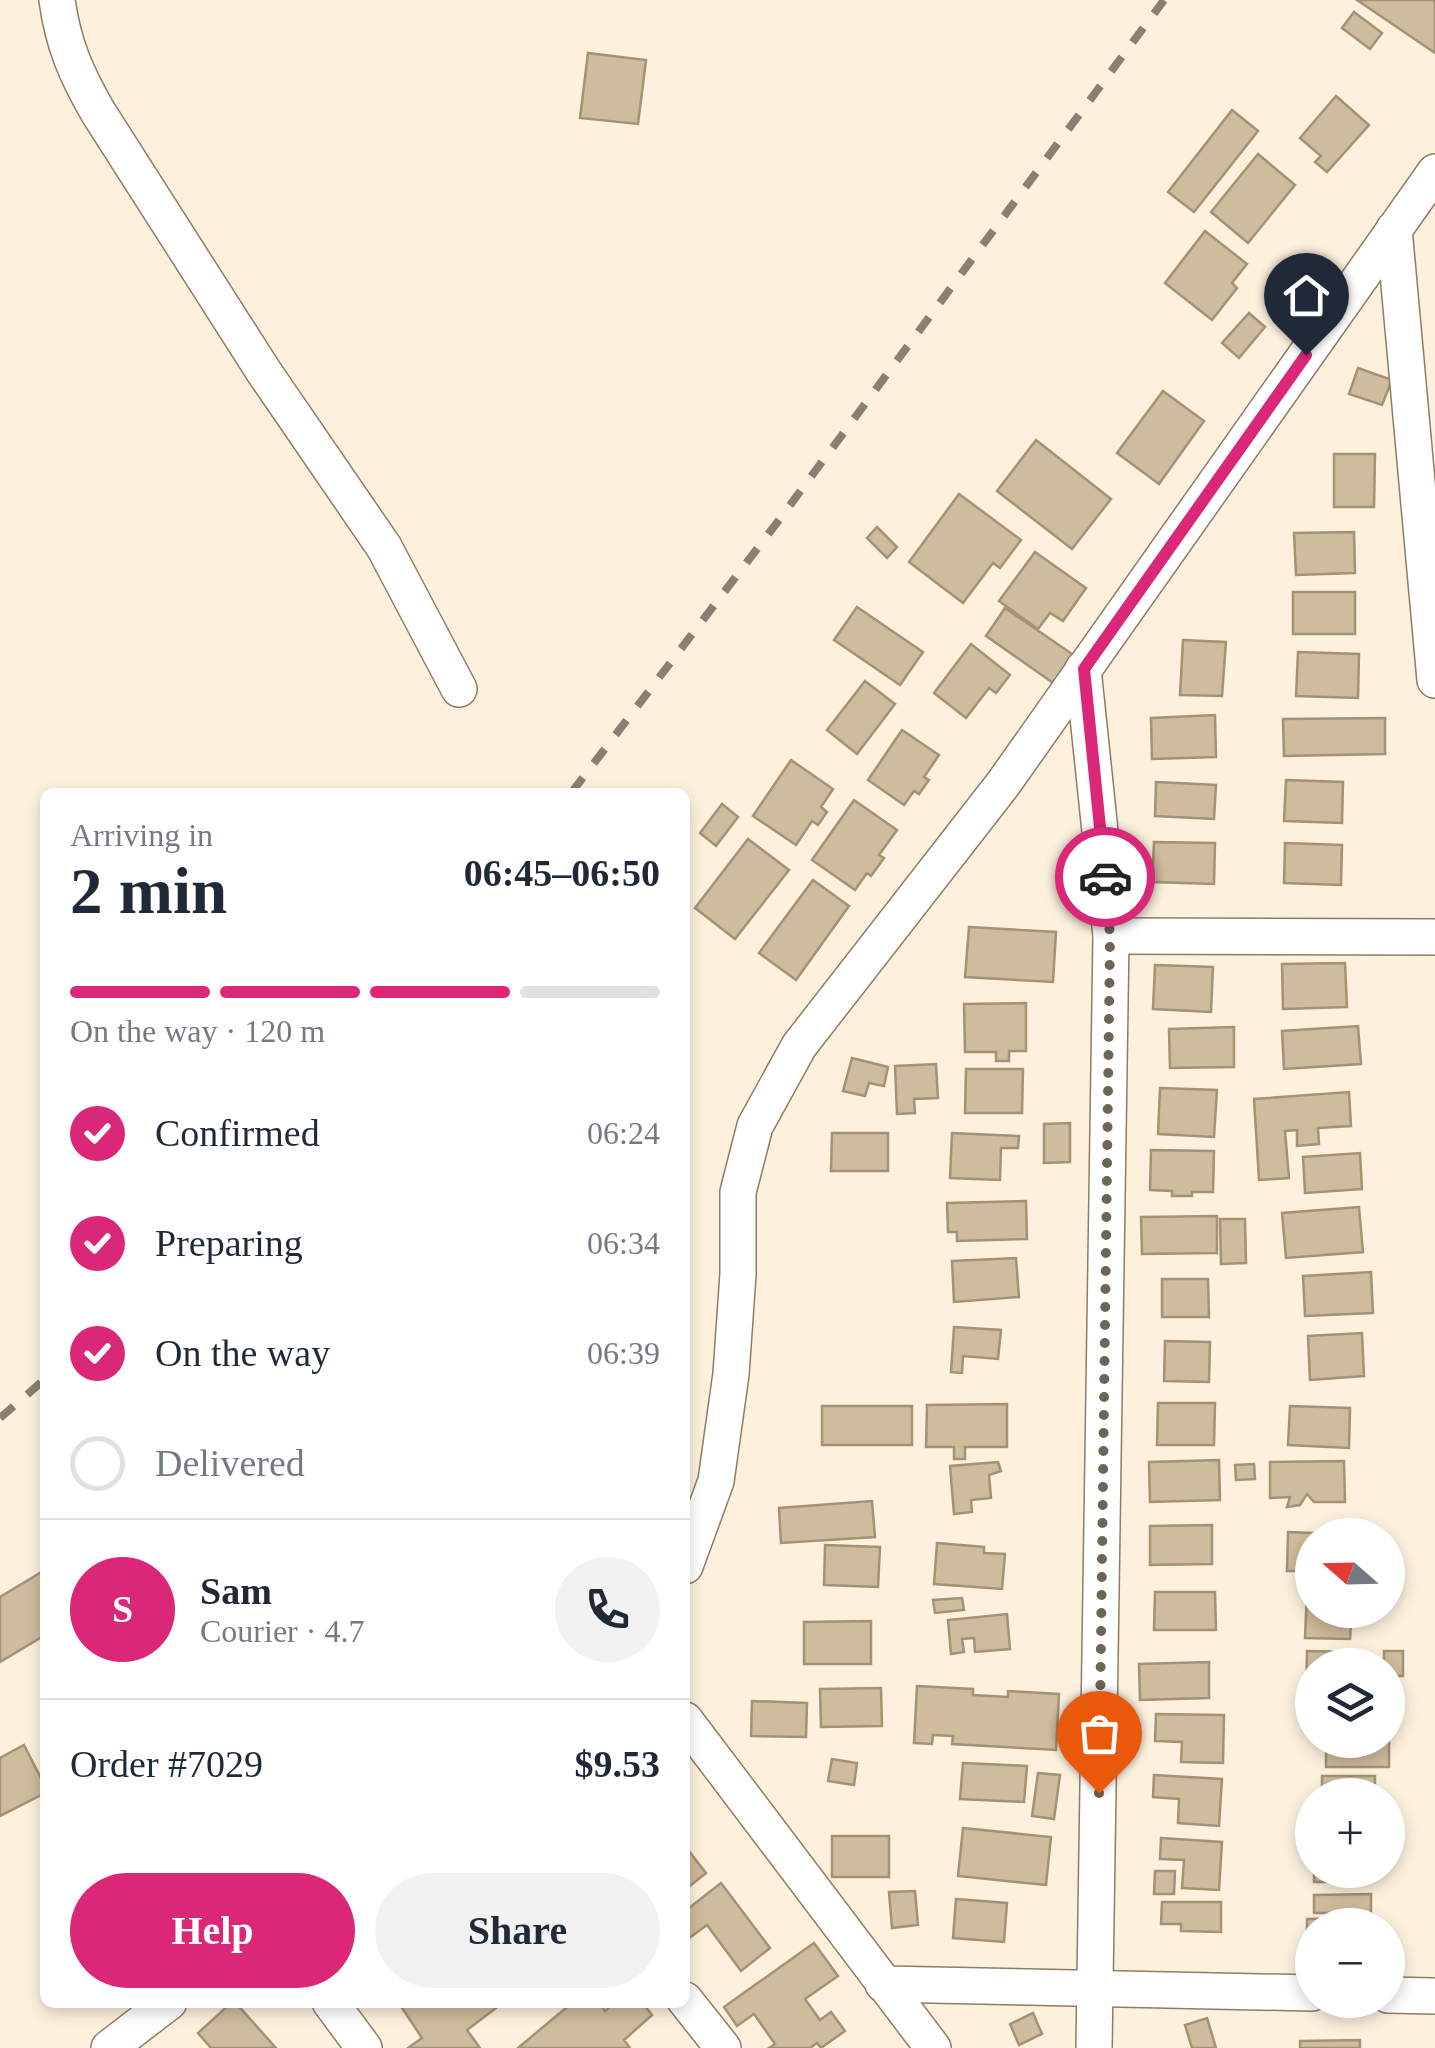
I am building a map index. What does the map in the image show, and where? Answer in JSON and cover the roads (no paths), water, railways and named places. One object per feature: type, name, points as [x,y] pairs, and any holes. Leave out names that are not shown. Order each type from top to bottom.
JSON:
[{"type":"street","points":[[57,0],[76,74],[98,112],[264,372],[384,546],[458,689]]},
{"type":"street","points":[[690,1552],[716,1481],[738,1274],[738,1192],[755,1126],[799,1046],[1002,784],[1435,172]]},
{"type":"street","points":[[1394,229],[1435,680]]},
{"type":"street","points":[[1084,669],[1110,936],[1094,2048]]},
{"type":"street","points":[[1110,936],[1435,937]]},
{"type":"street","points":[[690,1727],[933,2048]]},
{"type":"street","points":[[884,1984],[1295,1993]]},
{"type":"street","points":[[1405,1995],[1435,1996]]},
{"type":"street","points":[[690,2006],[723,2048]]},
{"type":"street","points":[[109,2048],[161,2008]]},
{"type":"street","points":[[334,2008],[364,2048]]},
{"type":"railway","points":[[575,788],[1164,0]]},
{"type":"railway","points":[[0,1418],[40,1383]]}]
